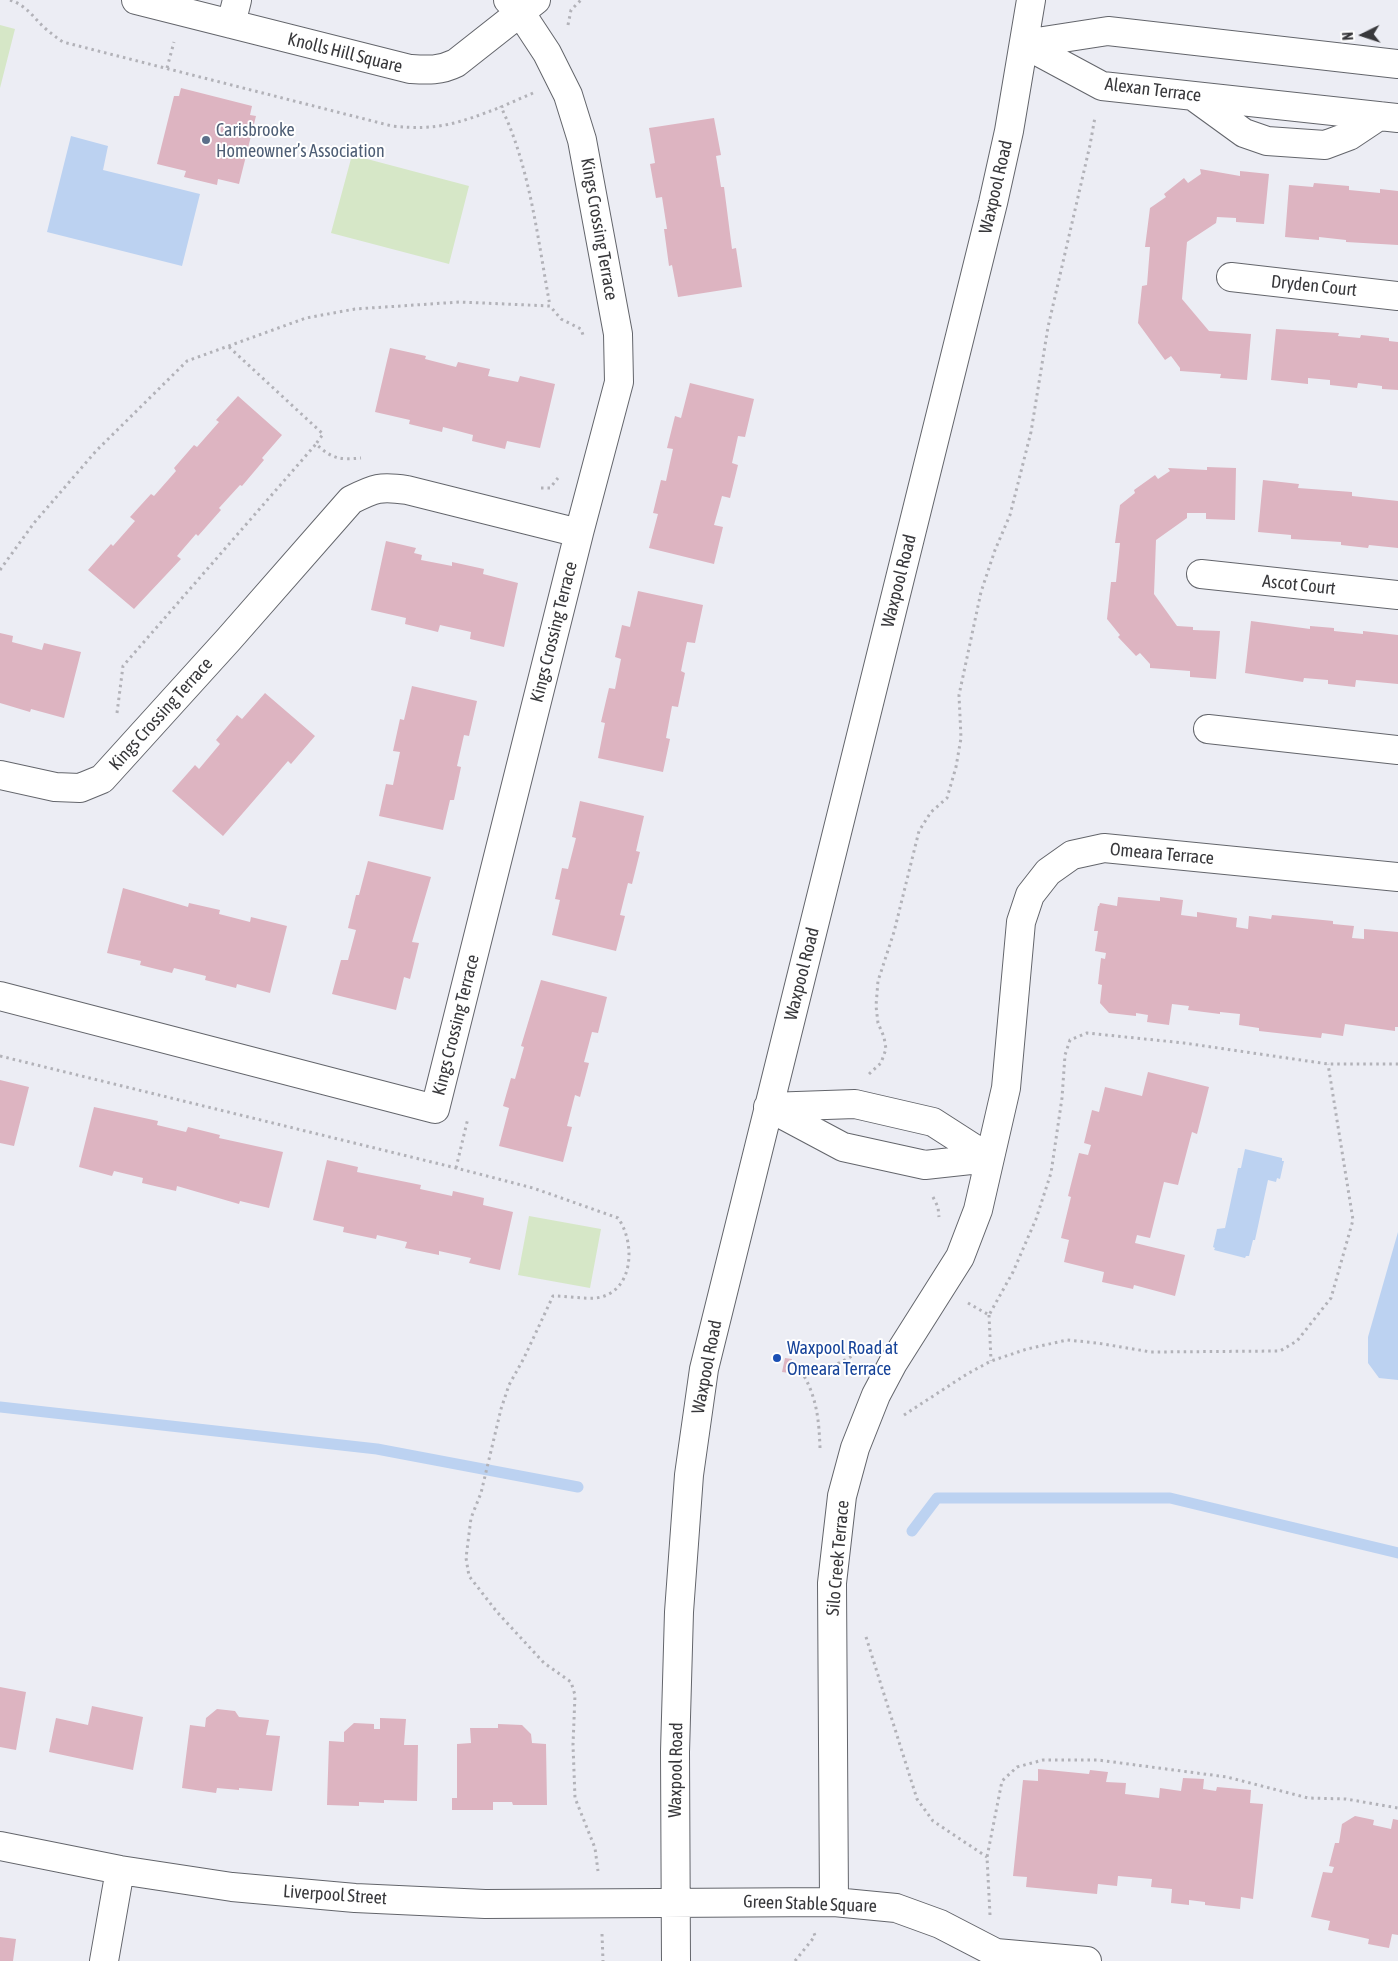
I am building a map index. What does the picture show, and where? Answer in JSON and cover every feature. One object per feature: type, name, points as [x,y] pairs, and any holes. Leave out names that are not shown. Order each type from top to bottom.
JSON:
[{"type":"street","name":"Knolls Hill Square","points":[[136,0],[234,12],[410,69],[433,71],[456,64],[521,4]]},
{"type":"street","name":"Waxpool Road","points":[[676,1961],[674,1902],[675,1752],[679,1612],[689,1475],[704,1369],[993,203],[1009,130],[1031,0]]},
{"type":"street","name":"Kings Crossing Terrace","points":[[0,996],[436,1109],[579,533],[619,382],[618,343],[582,140],[562,81],[521,4]]},
{"type":"street","points":[[1024,44],[1108,31],[1398,64]]},
{"type":"street","name":"Alexan Terrace","points":[[1024,44],[1102,86],[1389,117]]},
{"type":"street","points":[[1192,96],[1244,133],[1267,141],[1325,145],[1389,117]]},
{"type":"street","name":"Dryden Court","points":[[1231,277],[1398,296]]},
{"type":"street","name":"Kings Crossing Terrace","points":[[0,775],[55,787],[80,788],[102,780],[351,500],[372,489],[384,487],[407,490],[579,533]]},
{"type":"street","name":"Ascot Court","points":[[1201,574],[1398,596]]},
{"type":"street","points":[[1208,729],[1398,750]]},
{"type":"street","name":"Omeara Terrace","points":[[989,1158],[1006,1088],[1021,922],[1030,895],[1048,872],[1072,855],[1104,848],[1398,877]]},
{"type":"street","points":[[768,1108],[855,1104],[933,1122],[989,1158]]},
{"type":"street","points":[[768,1108],[843,1147],[926,1165],[989,1158]]},
{"type":"street","name":"Silo Creek Terrace","points":[[834,1902],[832,1583],[839,1515],[855,1448],[876,1395],[893,1364],[960,1257],[978,1210],[989,1158]]},
{"type":"street","name":"Liverpool Street","points":[[0,1846],[120,1870],[232,1887],[355,1898],[485,1904],[674,1902]]},
{"type":"street","points":[[104,1961],[120,1870]]},
{"type":"street","name":"Green Stable Square","points":[[674,1902],[834,1902],[896,1908],[940,1924],[991,1953],[1087,1961]]},
{"type":"path","points":[[10,0],[19,3],[31,12],[46,29],[63,42],[392,126],[440,127],[502,107],[562,81]]},
{"type":"path","points":[[567,30],[571,10],[581,0]]},
{"type":"path","points":[[502,107],[513,131],[525,177],[550,306],[561,319],[581,329],[585,341]]},
{"type":"path","points":[[855,1104],[861,1082],[881,1064],[886,1049],[884,1037],[878,1023],[876,1006],[878,981],[894,932],[919,831],[931,812],[947,798],[956,767],[961,738],[959,695],[981,592],[995,550],[1010,515],[1031,432],[1048,327],[1088,154],[1096,110]]},
{"type":"path","points":[[0,570],[34,523],[96,451],[186,362],[306,318],[355,309],[460,302],[550,306]]},
{"type":"path","points":[[229,347],[323,434],[316,444]]},
{"type":"path","points":[[541,488],[550,488],[563,473]]},
{"type":"path","points":[[992,1361],[989,1315],[1013,1272],[1036,1218],[1051,1173],[1062,1098],[1065,1055],[1070,1040],[1087,1033],[1184,1043],[1328,1064],[1398,1064]]},
{"type":"path","points":[[0,1056],[532,1188],[618,1218],[626,1229],[630,1257],[623,1281],[612,1292],[596,1298],[553,1296],[509,1385],[501,1409],[481,1493],[471,1518],[466,1558],[469,1576],[497,1612],[544,1663],[571,1682],[575,1695],[573,1745],[575,1798],[595,1848],[601,1903],[603,1961]]},
{"type":"path","points":[[902,1416],[967,1374],[992,1361],[1027,1349],[1067,1340],[1151,1352],[1280,1351],[1297,1341],[1331,1298],[1353,1220],[1328,1064]]},
{"type":"path","points":[[932,1195],[938,1207],[940,1222]]},
{"type":"path","points":[[941,1287],[989,1315]]},
{"type":"path","points":[[804,1376],[823,1371],[843,1362],[864,1349]]},
{"type":"path","points":[[862,1628],[870,1646],[917,1799],[933,1822],[987,1857]]},
{"type":"path","points":[[991,1953],[987,1857],[1002,1781],[1017,1767],[1043,1760],[1098,1760],[1218,1776],[1308,1798],[1346,1799],[1398,1808]]},
{"type":"green space","points":[[0,25],[15,29],[0,88]]},
{"type":"green space","points":[[352,155],[469,186],[449,264],[331,233]]},
{"type":"green space","points":[[529,1216],[601,1229],[590,1288],[518,1275]]},
{"type":"water","points":[[71,136],[108,146],[103,170],[200,194],[182,266],[47,232]]},
{"type":"water","points":[[1245,1149],[1282,1158],[1282,1161],[1284,1161],[1280,1179],[1277,1178],[1276,1182],[1268,1180],[1255,1240],[1253,1240],[1249,1256],[1245,1258],[1214,1250],[1215,1248],[1213,1247],[1217,1229],[1225,1228],[1238,1168],[1241,1168]]},
{"type":"water","points":[[1398,1232],[1398,1380],[1379,1378],[1368,1363],[1368,1337]]},
{"type":"building","name":"Carisbrooke Homeowner’s Association","points":[[181,88],[252,106],[250,115],[256,116],[239,184],[218,179],[217,185],[184,177],[186,171],[157,164],[174,96],[179,96]]},
{"type":"building","points":[[714,118],[721,155],[716,156],[721,187],[724,187],[732,249],[736,248],[742,287],[678,297],[672,265],[669,266],[664,229],[667,229],[662,197],[656,198],[650,164],[655,163],[649,128]]},
{"type":"building","points":[[1200,169],[1240,176],[1240,171],[1269,174],[1264,224],[1236,222],[1236,218],[1217,217],[1216,223],[1187,242],[1182,299],[1209,331],[1251,334],[1247,380],[1220,378],[1221,374],[1180,371],[1180,368],[1171,356],[1165,360],[1138,323],[1142,286],[1147,285],[1150,247],[1145,247],[1150,208],[1166,197],[1164,194],[1184,178],[1188,183],[1201,174]]},
{"type":"building","points":[[1314,183],[1349,186],[1349,190],[1380,193],[1380,189],[1398,191],[1398,245],[1346,242],[1346,240],[1319,237],[1319,240],[1285,237],[1289,185],[1313,187]]},
{"type":"building","points":[[1276,329],[1339,333],[1338,336],[1360,338],[1361,335],[1389,338],[1389,341],[1398,342],[1398,390],[1382,389],[1382,386],[1358,383],[1357,388],[1330,385],[1330,380],[1308,378],[1308,384],[1271,380]]},
{"type":"building","points":[[390,348],[426,356],[425,359],[456,367],[458,362],[490,369],[488,376],[518,382],[520,376],[555,384],[540,448],[507,441],[505,449],[472,441],[473,435],[443,427],[442,432],[409,424],[410,420],[375,412]]},
{"type":"building","points":[[690,383],[754,399],[745,437],[738,436],[732,463],[738,465],[730,498],[722,496],[714,525],[723,527],[714,564],[649,548],[658,514],[653,513],[661,480],[666,481],[673,449],[667,448],[675,416],[681,418]]},
{"type":"building","points":[[238,396],[282,435],[262,458],[264,460],[242,486],[240,485],[219,508],[221,510],[198,536],[196,534],[177,556],[181,559],[134,609],[88,570],[135,521],[130,517],[151,494],[154,496],[176,471],[174,468],[194,445],[197,447],[219,422],[216,420]]},
{"type":"building","points":[[1207,467],[1236,468],[1235,520],[1206,519],[1206,513],[1187,513],[1187,518],[1156,540],[1154,594],[1177,626],[1193,627],[1193,630],[1220,631],[1216,679],[1190,677],[1190,671],[1150,668],[1150,664],[1140,653],[1136,656],[1118,637],[1120,635],[1107,619],[1111,582],[1116,582],[1120,543],[1115,543],[1120,505],[1135,493],[1134,490],[1155,475],[1158,479],[1170,471],[1168,468],[1207,470]]},
{"type":"building","points":[[1263,480],[1299,484],[1298,488],[1352,492],[1352,496],[1398,501],[1398,548],[1369,545],[1368,548],[1341,545],[1341,542],[1291,539],[1291,535],[1258,532]]},
{"type":"building","points":[[386,541],[416,548],[414,553],[422,555],[421,560],[452,566],[452,562],[484,569],[483,574],[518,583],[504,647],[470,639],[471,632],[440,625],[438,632],[405,624],[406,618],[371,610]]},
{"type":"building","points":[[638,591],[703,605],[695,643],[687,642],[681,671],[685,673],[678,707],[672,706],[666,738],[670,739],[663,772],[598,758],[605,723],[601,722],[609,688],[615,689],[621,659],[615,657],[622,625],[630,627]]},
{"type":"building","points":[[1251,621],[1310,629],[1310,626],[1334,628],[1334,631],[1363,634],[1363,631],[1398,635],[1398,684],[1356,680],[1355,687],[1328,684],[1328,680],[1304,678],[1303,682],[1245,673]]},
{"type":"building","points":[[0,633],[13,636],[12,642],[42,650],[44,643],[81,652],[64,718],[31,709],[30,712],[0,703]]},
{"type":"building","points":[[412,686],[477,701],[469,736],[464,735],[457,766],[461,767],[454,800],[450,800],[443,830],[379,816],[386,784],[393,785],[400,752],[393,751],[400,719],[404,720]]},
{"type":"building","points":[[265,693],[315,736],[291,764],[288,761],[223,836],[172,791],[195,765],[199,769],[220,744],[216,740],[237,715],[242,719]]},
{"type":"building","points":[[580,801],[644,816],[636,851],[640,852],[632,884],[628,883],[620,915],[625,916],[616,951],[552,935],[560,900],[555,899],[562,868],[568,869],[576,838],[572,837]]},
{"type":"building","points":[[368,861],[431,877],[412,942],[419,943],[410,979],[404,977],[396,1010],[332,994],[341,960],[348,960],[356,930],[348,928],[356,895],[359,895]]},
{"type":"building","points":[[123,888],[188,907],[189,903],[220,910],[219,914],[250,922],[251,917],[287,926],[270,993],[237,984],[236,988],[205,980],[206,976],[174,968],[172,973],[140,965],[141,961],[107,953]]},
{"type":"building","points":[[1118,897],[1160,901],[1160,897],[1183,900],[1181,915],[1197,917],[1197,912],[1237,918],[1236,927],[1248,929],[1249,916],[1271,919],[1272,915],[1333,921],[1333,924],[1354,926],[1352,938],[1364,939],[1364,929],[1398,932],[1398,1027],[1395,1027],[1395,1031],[1345,1024],[1343,1036],[1322,1033],[1321,1038],[1259,1031],[1259,1028],[1239,1025],[1240,1014],[1220,1012],[1220,1014],[1188,1010],[1189,1006],[1172,1004],[1169,1025],[1147,1022],[1148,1015],[1136,1013],[1136,1016],[1109,1013],[1100,1003],[1102,985],[1098,984],[1101,958],[1105,959],[1106,953],[1095,951],[1098,931],[1094,931],[1100,903],[1117,906]]},
{"type":"building","points":[[541,980],[607,997],[598,1033],[592,1032],[584,1062],[589,1063],[580,1097],[575,1095],[567,1126],[572,1127],[563,1162],[499,1146],[509,1108],[503,1106],[511,1078],[515,1079],[524,1047],[521,1046]]},
{"type":"building","points":[[1148,1072],[1209,1087],[1197,1134],[1192,1132],[1178,1185],[1164,1182],[1150,1238],[1137,1235],[1135,1243],[1185,1255],[1175,1296],[1134,1285],[1133,1289],[1102,1282],[1104,1272],[1064,1262],[1069,1240],[1061,1238],[1071,1197],[1068,1196],[1079,1153],[1088,1155],[1091,1145],[1084,1143],[1092,1110],[1099,1112],[1105,1087],[1142,1096]]},
{"type":"building","points":[[0,1080],[29,1087],[14,1146],[0,1143]]},
{"type":"building","points":[[94,1107],[158,1121],[157,1125],[186,1132],[188,1127],[220,1135],[219,1138],[283,1152],[269,1208],[240,1201],[239,1204],[177,1186],[176,1191],[142,1183],[143,1178],[114,1171],[112,1176],[79,1167]]},
{"type":"building","points":[[327,1160],[358,1167],[357,1172],[421,1185],[420,1189],[452,1196],[453,1191],[484,1198],[483,1205],[513,1212],[500,1270],[469,1263],[471,1258],[439,1251],[439,1255],[405,1248],[407,1242],[377,1235],[376,1239],[343,1232],[344,1227],[313,1220]]},
{"type":"building","points":[[785,1358],[792,1359],[789,1373],[782,1372]]},
{"type":"building","points":[[0,1687],[26,1692],[16,1750],[0,1747]]},
{"type":"building","points":[[92,1706],[143,1717],[133,1770],[49,1752],[56,1718],[88,1725]]},
{"type":"building","points":[[217,1709],[235,1711],[239,1717],[269,1720],[266,1735],[280,1736],[272,1791],[217,1788],[216,1793],[182,1788],[190,1725],[205,1727],[206,1718]]},
{"type":"building","points":[[380,1718],[406,1719],[404,1745],[418,1745],[417,1801],[384,1800],[384,1803],[359,1802],[359,1806],[327,1805],[329,1741],[344,1742],[344,1732],[354,1723],[374,1724],[374,1729],[380,1729]]},
{"type":"building","points":[[498,1724],[522,1725],[531,1734],[532,1743],[546,1744],[547,1805],[513,1805],[512,1802],[493,1802],[493,1810],[452,1810],[452,1798],[457,1798],[457,1744],[471,1743],[470,1728],[498,1728]]},
{"type":"building","points":[[1038,1769],[1089,1774],[1090,1770],[1108,1772],[1106,1782],[1126,1783],[1125,1794],[1159,1798],[1160,1788],[1181,1791],[1183,1778],[1204,1779],[1203,1789],[1216,1791],[1217,1787],[1251,1790],[1250,1803],[1263,1804],[1253,1899],[1241,1897],[1240,1909],[1205,1905],[1205,1902],[1189,1900],[1189,1905],[1171,1903],[1172,1889],[1151,1887],[1152,1879],[1118,1876],[1117,1886],[1098,1884],[1097,1894],[1026,1887],[1027,1877],[1013,1876],[1023,1780],[1038,1781]]},
{"type":"building","points":[[1355,1816],[1374,1820],[1373,1825],[1391,1829],[1393,1819],[1398,1820],[1398,1935],[1392,1934],[1389,1948],[1368,1944],[1369,1939],[1328,1930],[1330,1921],[1311,1917],[1323,1872],[1332,1873],[1334,1867],[1329,1866],[1335,1843],[1339,1843],[1342,1824]]},
{"type":"building","points":[[0,1937],[16,1939],[13,1961],[0,1961]]},
{"type":"waterway","points":[[0,1407],[377,1449],[578,1487]]},
{"type":"waterway","points":[[912,1531],[937,1498],[1170,1498],[1398,1553]]},
{"type":"place","name":"Carisbrooke Homeowner’s Association","points":[[206,140]]},
{"type":"place","name":"Waxpool Road at Omeara Terrace","points":[[777,1358]]}]
